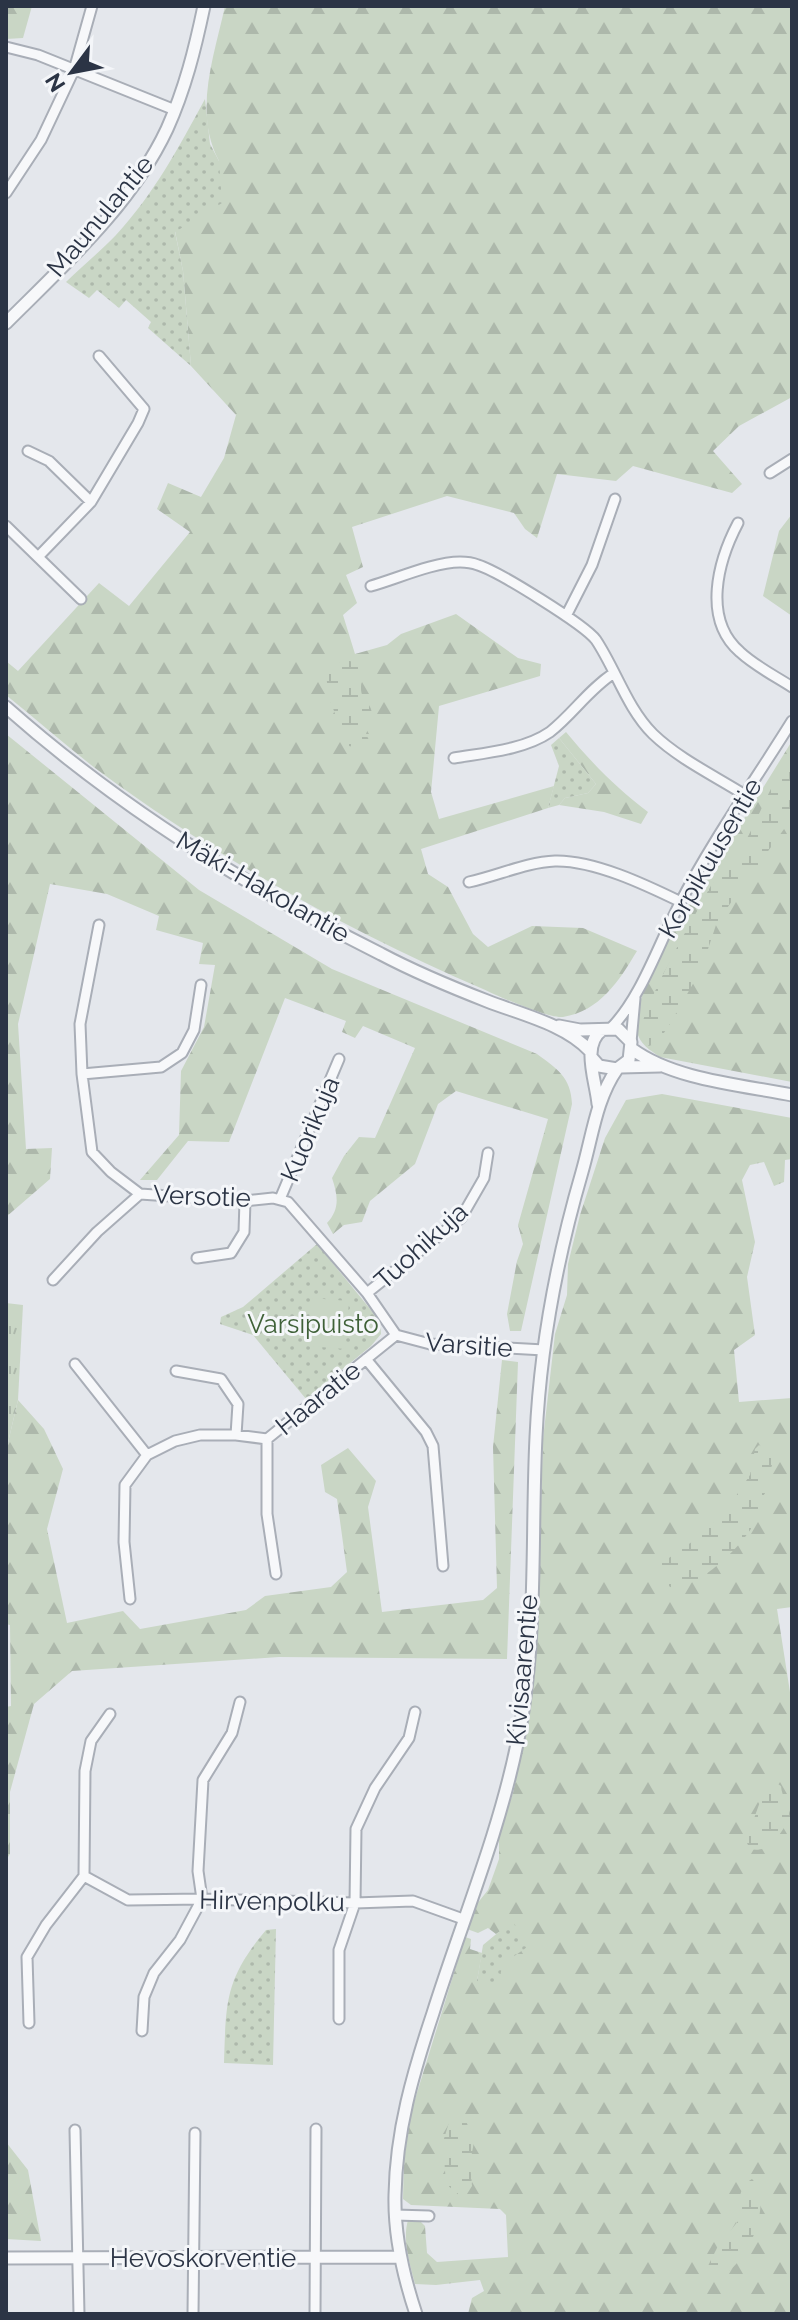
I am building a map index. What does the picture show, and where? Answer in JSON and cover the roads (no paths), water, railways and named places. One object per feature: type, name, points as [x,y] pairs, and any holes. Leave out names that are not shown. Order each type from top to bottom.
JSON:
[{"type":"street","points":[[6,193],[41,140],[74,70],[92,6]]},
{"type":"street","name":"Maunulantie","points":[[6,323],[96,230],[131,186],[165,133],[189,72],[204,6]]},
{"type":"street","points":[[6,47],[38,55],[175,110]]},
{"type":"street","points":[[38,557],[91,502],[144,409],[99,356]]},
{"type":"street","points":[[28,451],[49,461],[91,502]]},
{"type":"street","points":[[770,473],[792,459]]},
{"type":"street","points":[[566,616],[592,565],[615,499]]},
{"type":"street","points":[[738,523],[732,533],[716,593],[718,615],[738,650],[792,687]]},
{"type":"street","points":[[6,526],[81,599]]},
{"type":"street","points":[[371,586],[446,564],[478,565],[566,616],[593,636],[640,718],[653,734],[668,747],[745,795]]},
{"type":"street","points":[[454,758],[537,739],[551,731],[599,682],[614,673]]},
{"type":"street","name":"Mäki-Hakolantie","points":[[6,707],[128,804],[244,880],[384,956],[580,1041],[591,1054]]},
{"type":"street","name":"Korpikuusentie","points":[[608,1028],[635,998],[681,902],[792,721]]},
{"type":"street","points":[[469,882],[556,861],[591,867],[638,882],[681,902]]},
{"type":"street","name":"Versotie","points":[[99,925],[80,1024],[82,1074],[92,1152],[111,1172],[140,1194],[245,1201],[280,1199],[288,1202],[367,1293],[396,1335]]},
{"type":"street","points":[[82,1074],[161,1067],[182,1053],[194,1030],[201,985]]},
{"type":"street","name":"Korpikuusentie","points":[[631,1045],[635,998]]},
{"type":"street","name":"Mäki-Hakolantie","points":[[545,1024],[580,1030],[608,1028]]},
{"type":"street","points":[[661,1066],[631,1045],[623,1032],[608,1028],[593,1037],[591,1054],[599,1066],[661,1066],[792,1095]]},
{"type":"street","points":[[619,1068],[629,1060],[631,1045]]},
{"type":"street","name":"Kivisaarentie","points":[[591,1054],[598,1108]]},
{"type":"street","name":"Kuorikuja","points":[[280,1199],[339,1059]]},
{"type":"street","name":"Kivisaarentie","points":[[416,2314],[400,2257],[395,2215],[396,2167],[404,2108],[505,1795],[524,1706],[536,1435],[544,1350],[560,1255],[598,1108],[607,1085],[619,1068]]},
{"type":"street","name":"Tuohikuja","points":[[367,1293],[461,1218],[484,1178],[488,1153]]},
{"type":"street","points":[[53,1280],[97,1232],[140,1194]]},
{"type":"street","points":[[197,1258],[231,1253],[244,1232],[245,1201]]},
{"type":"street","name":"Varsitie","points":[[396,1335],[430,1344],[544,1350]]},
{"type":"street","name":"Haaratie","points":[[147,1455],[175,1441],[200,1435],[267,1439],[396,1335]]},
{"type":"street","points":[[366,1359],[426,1432],[433,1446],[443,1566]]},
{"type":"street","points":[[75,1364],[147,1455],[125,1485],[124,1542],[130,1599]]},
{"type":"street","points":[[176,1371],[221,1379],[238,1404],[236,1435]]},
{"type":"street","points":[[267,1439],[267,1514],[276,1574]]},
{"type":"street","points":[[142,2031],[144,1997],[154,1973],[180,1940],[202,1899],[198,1871],[203,1780],[232,1733],[240,1702]]},
{"type":"street","points":[[339,2019],[339,1950],[355,1903],[356,1829],[375,1788],[409,1738],[415,1712]]},
{"type":"street","points":[[29,2023],[27,1957],[46,1925],[84,1876],[85,1771],[91,1741],[110,1714]]},
{"type":"street","name":"Hirvenpolku","points":[[84,1876],[128,1900],[413,1901],[463,1919]]},
{"type":"street","points":[[315,2314],[316,2129]]},
{"type":"street","points":[[75,2130],[79,2314]]},
{"type":"street","points":[[193,2314],[195,2133]]},
{"type":"street","points":[[395,2215],[429,2216]]},
{"type":"street","name":"Hevoskorventie","points":[[6,2258],[400,2257]]},
{"type":"park label","name":"Varsipuisto","points":[[313,1324]]}]
